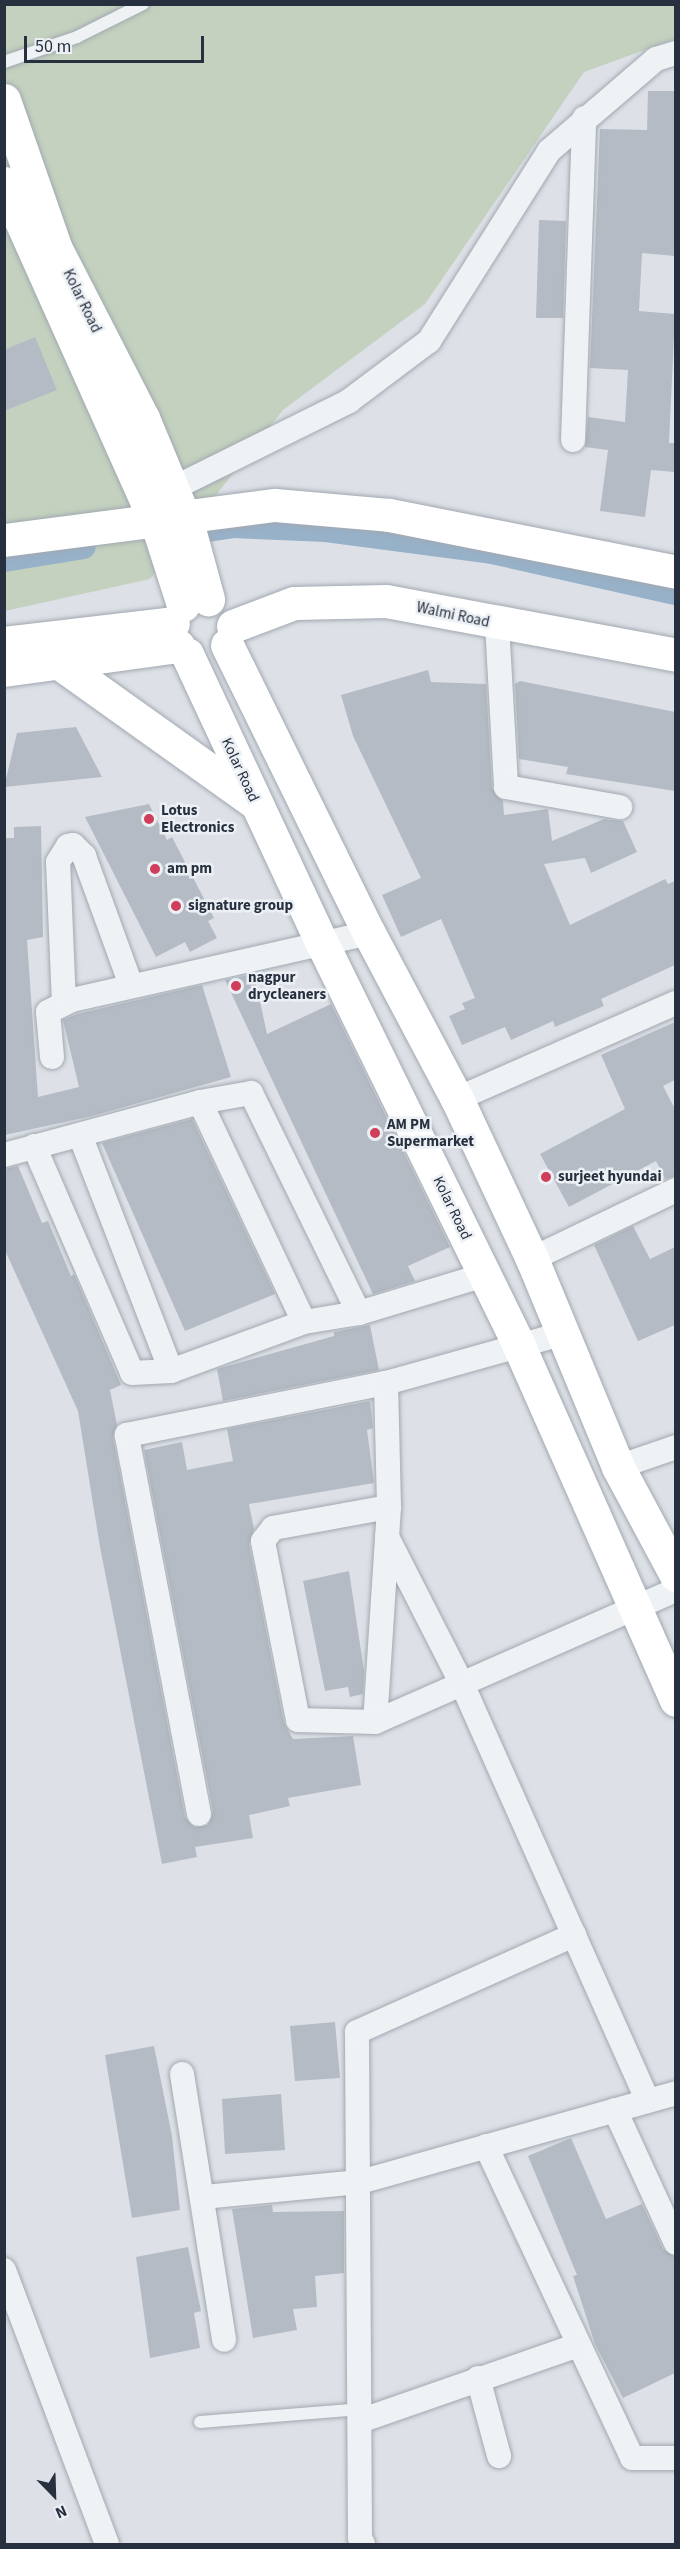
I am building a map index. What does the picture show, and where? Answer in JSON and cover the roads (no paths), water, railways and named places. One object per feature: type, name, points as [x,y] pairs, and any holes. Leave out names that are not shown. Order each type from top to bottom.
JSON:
[{"type":"main road","name":"Kolar Road","points":[[4,100],[56,249],[143,418],[171,516],[187,611],[256,803],[519,1346],[632,1609],[675,1700]]},
{"type":"main road","name":"Kolar Road","points":[[4,183],[171,516]]},
{"type":"main road","points":[[4,540],[171,516],[275,505],[389,515],[675,572]]},
{"type":"main road","name":"Walmi Road","points":[[187,611],[209,657],[230,636],[294,603],[386,602],[675,655]]},
{"type":"main road","points":[[15,655],[221,604],[245,680],[369,933],[457,1100],[532,1259],[618,1467],[675,1575]]},
{"type":"main road","points":[[58,662],[187,611]]},
{"type":"main road","points":[[15,655],[58,662],[256,803]]},
{"type":"main road","points":[[484,1275],[532,1259]]},
{"type":"street","points":[[171,516],[349,402],[429,341],[549,151],[584,118],[656,59],[675,53]]},
{"type":"street","points":[[573,440],[584,118]]},
{"type":"street","points":[[497,624],[506,787],[620,807]]},
{"type":"street","points":[[64,1004],[58,862],[68,846],[73,845],[84,856],[131,985]]},
{"type":"street","points":[[52,1057],[48,1012],[64,1004],[131,985],[369,933]]},
{"type":"street","points":[[457,1100],[675,1003]]},
{"type":"street","points":[[4,1155],[200,1102],[244,1092],[256,1096],[359,1313]]},
{"type":"street","points":[[200,1102],[304,1322]]},
{"type":"street","points":[[80,1135],[171,1371]]},
{"type":"street","points":[[34,1146],[126,1366],[140,1375],[171,1371],[304,1322],[359,1313],[484,1275]]},
{"type":"street","points":[[532,1259],[675,1190]]},
{"type":"street","points":[[199,1814],[127,1435],[386,1383],[562,1334]]},
{"type":"street","points":[[375,1722],[389,1507],[386,1383]]},
{"type":"street","points":[[618,1467],[675,1447]]},
{"type":"street","points":[[389,1507],[273,1528],[263,1541],[298,1720],[375,1722],[463,1686],[675,1590]]},
{"type":"street","points":[[387,1536],[463,1686],[648,2101]]},
{"type":"street","points":[[363,2544],[360,2538],[360,2182],[357,2032],[574,1935]]},
{"type":"street","points":[[182,2074],[204,2197],[224,2340]]},
{"type":"street","points":[[204,2197],[360,2182],[675,2093]]},
{"type":"street","points":[[615,2110],[675,2243]]},
{"type":"street","points":[[486,2146],[632,2458],[675,2458]]},
{"type":"street","points":[[4,2270],[107,2544]]},
{"type":"street","points":[[360,2415],[578,2345]]},
{"type":"street","points":[[478,2378],[499,2456]]},
{"type":"lane","points":[[4,62],[76,37],[143,4]]},
{"type":"lane","points":[[200,2422],[360,2415]]},
{"type":"waterway","points":[[208,529],[233,525],[326,529],[492,551],[676,592]]},
{"type":"waterway","points":[[4,559],[83,546]]},
{"type":"place","name":"Lotus Electronics","points":[[149,819]]},
{"type":"place","name":"am pm","points":[[155,869]]},
{"type":"place","name":"signature group","points":[[176,906]]},
{"type":"place","name":"nagpur drycleaners","points":[[236,986]]},
{"type":"place","name":"AM PM Supermarket","points":[[375,1133]]},
{"type":"place","name":"surjeet hyundai","points":[[546,1177]]}]
